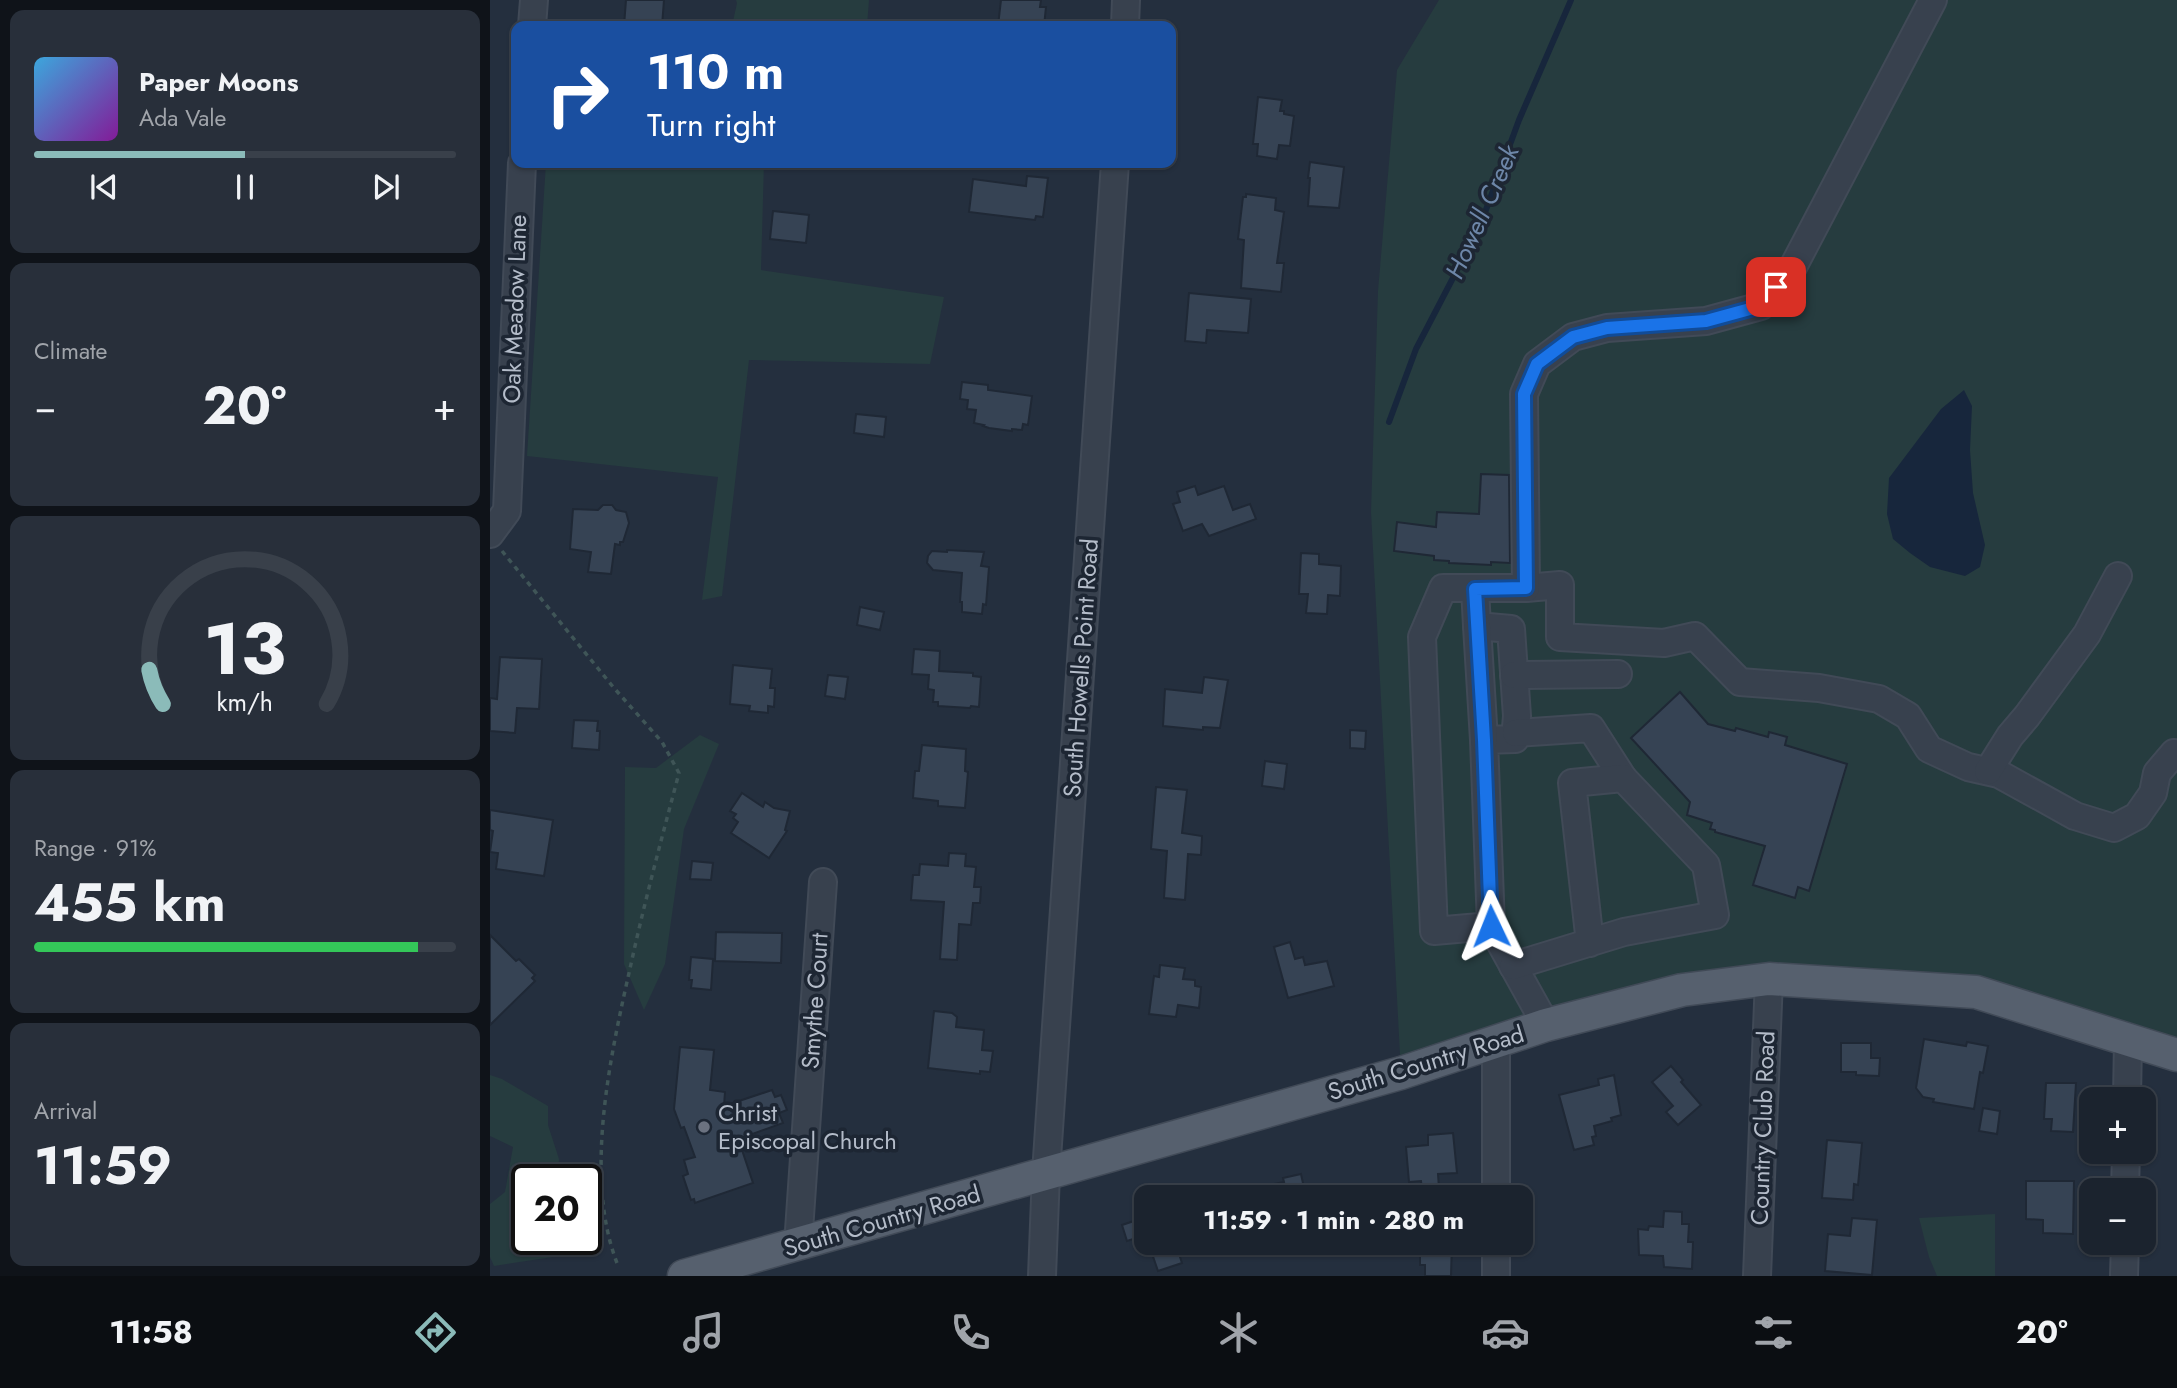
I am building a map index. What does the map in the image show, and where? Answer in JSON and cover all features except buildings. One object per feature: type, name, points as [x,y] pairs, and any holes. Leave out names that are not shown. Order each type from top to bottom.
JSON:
[{"type":"main road","name":"South Country Road","points":[[684,1276],[1401,1073],[1546,1025],[1682,990],[1769,979],[1976,992],[2177,1055]]},
{"type":"street","points":[[532,21],[534,0]]},
{"type":"street","points":[[1125,21],[1126,0]]},
{"type":"street","points":[[1526,588],[1524,394],[1537,364],[1573,337],[1607,328],[1706,321],[1761,306],[1792,269],[1933,0]]},
{"type":"street","name":"Oak Meadow Lane","points":[[494,540],[507,511],[522,168]]},
{"type":"street","name":"South Howells Point Road","points":[[1042,1276],[1046,1172],[1115,168]]},
{"type":"street","points":[[1988,771],[2010,736],[2087,634],[2118,576]]},
{"type":"street","points":[[1491,926],[1434,930],[1422,637],[1443,589],[1560,585],[1560,637],[1664,643],[1695,636],[1740,682],[1819,688],[1879,699],[1908,716],[1929,749],[1968,767],[1999,774],[2076,816],[2114,828],[2137,816],[2153,793],[2157,773],[2174,753]]},
{"type":"street","points":[[1475,589],[1491,926],[1546,1025]]},
{"type":"street","points":[[1477,626],[1511,629],[1517,716],[1515,739],[1484,740]]},
{"type":"street","points":[[1514,676],[1618,674]]},
{"type":"street","points":[[1513,966],[1624,932],[1715,915],[1706,865],[1623,778],[1591,728],[1516,733]]},
{"type":"street","points":[[1590,943],[1572,783],[1623,778]]},
{"type":"street","name":"Smythe Court","points":[[798,1245],[823,882]]},
{"type":"street","name":"Country Club Road","points":[[1757,1276],[1769,979]]},
{"type":"street","points":[[2127,1087],[2128,1040]]},
{"type":"street","points":[[1496,1041],[1496,1185]]},
{"type":"street","points":[[1496,1255],[1496,1276]]},
{"type":"street","points":[[2124,1276],[2125,1255]]},
{"type":"path","points":[[494,540],[614,688],[663,742],[679,773],[648,887],[605,1092],[602,1155],[605,1215],[617,1263]]},
{"type":"green space","points":[[736,0],[869,0],[867,21],[733,21]]},
{"type":"green space","points":[[1439,0],[2177,0],[2177,1055],[1976,992],[1769,979],[1401,1073],[1371,512],[1378,291],[1397,70]]},
{"type":"green space","points":[[546,168],[764,168],[761,270],[944,297],[930,364],[749,360],[722,596],[702,600],[718,477],[527,456]]},
{"type":"green space","points":[[700,735],[719,744],[684,829],[665,964],[644,1010],[624,964],[625,767],[656,768]]},
{"type":"green space","points":[[490,1075],[502,1079],[548,1106],[548,1125],[559,1164],[511,1164],[511,1255],[553,1257],[494,1266],[490,1257],[490,1204],[505,1192],[513,1147],[490,1136]]},
{"type":"green space","points":[[1995,1214],[1995,1276],[1937,1276],[1919,1218]]},
{"type":"water","points":[[1964,390],[1972,406],[1970,450],[1973,493],[1985,545],[1980,567],[1965,576],[1930,567],[1910,553],[1893,539],[1887,514],[1889,478],[1941,409]]},
{"type":"waterway","name":"Howell Creek","points":[[1389,422],[1416,349],[1480,226],[1519,120],[1571,0]]},
{"type":"place","name":"Christ Episcopal Church","points":[[704,1127]]},
{"type":"route","points":[[1491,926],[1475,589],[1526,588],[1524,394],[1537,364],[1573,337],[1607,328],[1706,321],[1761,306],[1776,287]]}]
